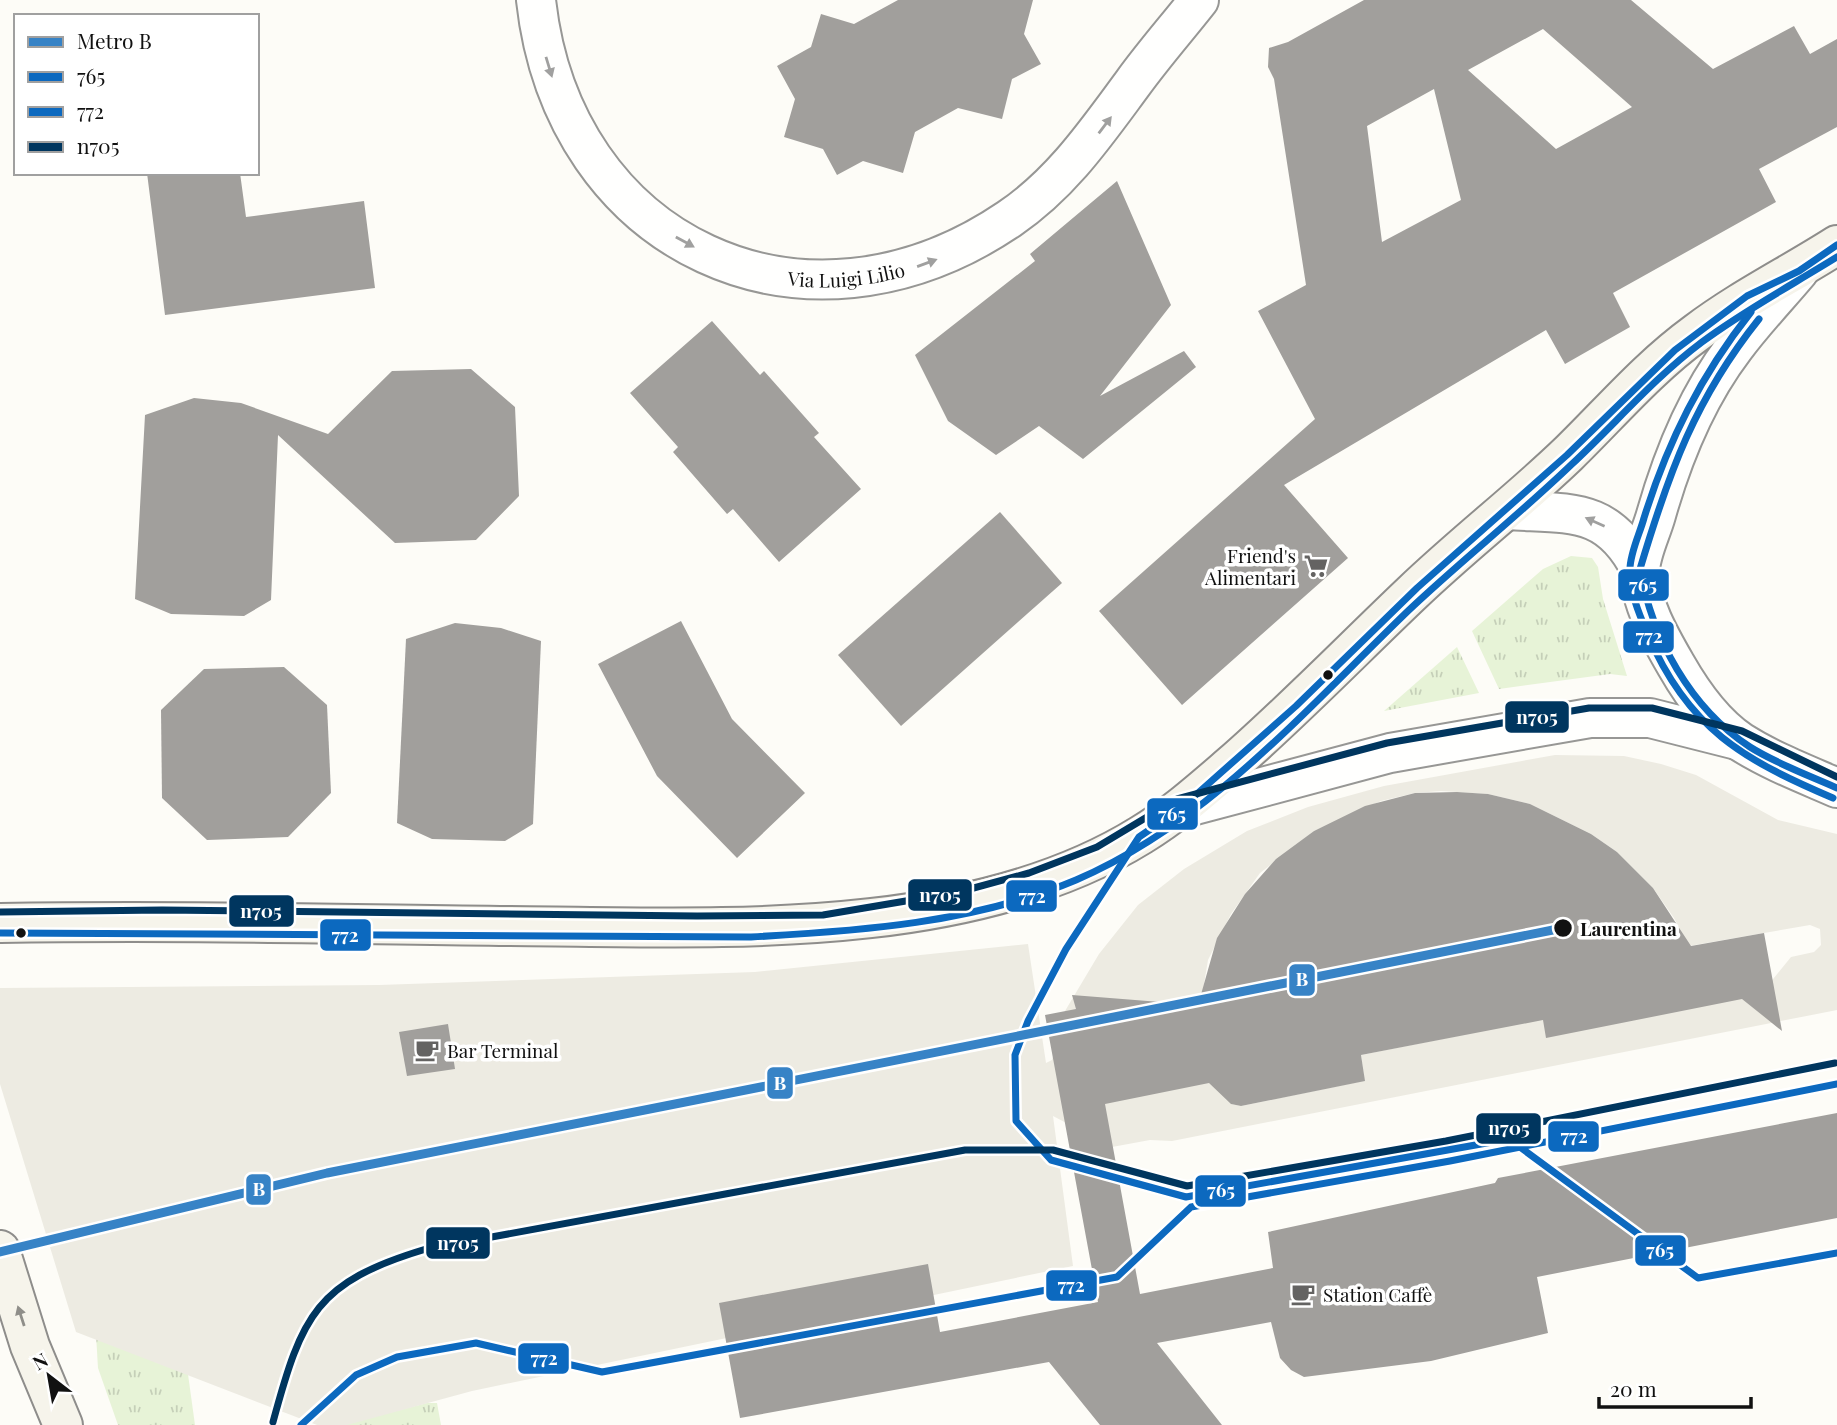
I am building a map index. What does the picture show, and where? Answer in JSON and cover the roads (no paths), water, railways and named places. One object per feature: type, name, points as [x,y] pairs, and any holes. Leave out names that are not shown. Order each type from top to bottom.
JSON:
[{"type":"main road","points":[[0,923],[162,920],[697,927],[824,925],[961,902],[1032,883],[1101,857],[1139,837],[1180,809],[1296,706],[1417,588],[1507,510],[1675,350],[1747,296],[1799,271],[1837,245]]},
{"type":"main road","points":[[0,1251],[30,1346],[63,1425]]},
{"type":"street","name":"Via Luigi Lilio","points":[[536,0],[549,69],[564,106],[585,146],[621,194],[672,236],[707,255],[766,275],[828,281],[895,273],[931,262],[1011,218],[1074,163],[1199,0]]},
{"type":"street","points":[[1640,569],[1667,477],[1686,428],[1707,388],[1734,347],[1799,271]]},
{"type":"street","points":[[1507,510],[1572,515],[1593,520],[1622,538],[1640,569],[1644,593],[1659,633],[1688,686],[1705,707],[1740,741],[1779,763],[1837,788]]},
{"type":"street","points":[[1180,809],[1390,753],[1590,718],[1650,718],[1740,741]]},
{"type":"metro line","name":"B","points":[[0,1252],[327,1173],[1563,928]]},
{"type":"place","name":"Friend's Alimentari","points":[[1316,566]]},
{"type":"place","name":"Laurentina","points":[[1563,928]]},
{"type":"place","name":"Bar Terminal","points":[[427,1050]]},
{"type":"place","name":"Station Caffè","points":[[1303,1294]]}]
